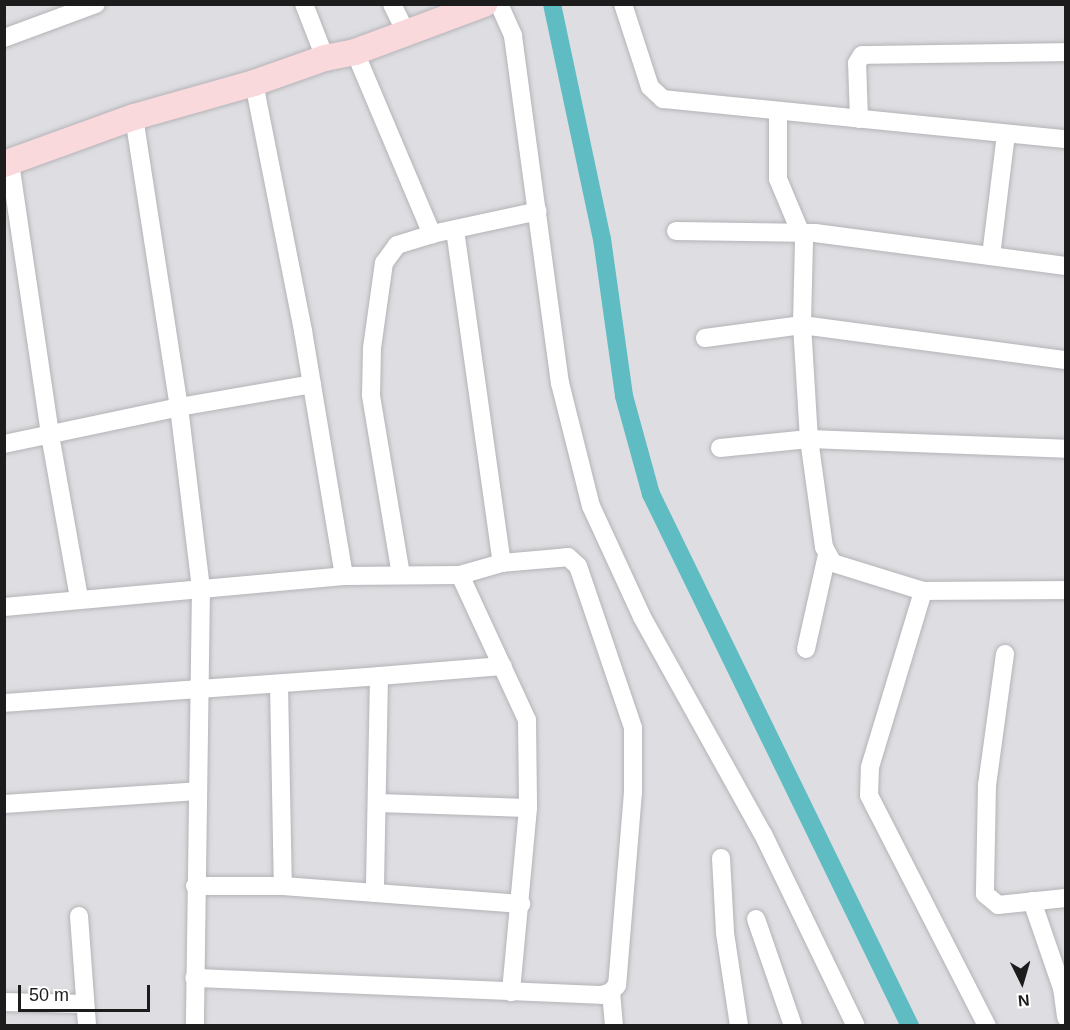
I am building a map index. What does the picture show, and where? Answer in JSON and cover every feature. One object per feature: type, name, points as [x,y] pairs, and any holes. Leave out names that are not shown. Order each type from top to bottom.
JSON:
[{"type":"street","points":[[4,38],[96,4]]},
{"type":"street","points":[[304,4],[325,58]]},
{"type":"street","points":[[392,4],[406,33]]},
{"type":"street","points":[[79,597],[50,435],[7,164],[134,117],[254,83],[325,58],[355,52],[484,4]]},
{"type":"street","points":[[499,4],[513,36],[560,383],[591,506],[642,618],[763,834],[856,1026]]},
{"type":"street","points":[[623,4],[655,94],[663,99],[1065,139]]},
{"type":"street","points":[[355,52],[432,234]]},
{"type":"street","points":[[859,120],[857,63],[862,55],[1065,52]]},
{"type":"street","points":[[254,83],[312,384],[344,576]]},
{"type":"street","points":[[778,111],[778,179],[802,232],[802,325],[809,439],[827,555],[806,649]]},
{"type":"street","points":[[134,117],[179,406],[201,588],[202,688],[195,886],[195,1026]]},
{"type":"street","points":[[991,256],[1006,134]]},
{"type":"street","points":[[400,575],[371,395],[372,348],[384,263],[397,245],[432,234],[537,212]]},
{"type":"street","points":[[455,230],[501,563]]},
{"type":"street","points":[[676,231],[802,232],[1065,266]]},
{"type":"street","points":[[705,338],[802,325],[1065,360]]},
{"type":"street","points":[[4,444],[179,406],[312,384]]},
{"type":"street","points":[[720,448],[809,439],[1065,449]]},
{"type":"street","points":[[827,555],[833,563],[923,591],[1065,590]]},
{"type":"street","points":[[4,607],[79,597],[344,576],[460,574],[501,563],[568,557],[578,566],[633,728],[633,792],[617,985],[611,992],[614,1026]]},
{"type":"street","points":[[460,574],[527,720],[528,808],[521,904],[511,992]]},
{"type":"street","points":[[923,591],[917,599],[868,782],[869,795],[904,869],[987,1026]]},
{"type":"street","points":[[1005,654],[987,785],[985,894],[998,905],[1065,898]]},
{"type":"street","points":[[4,703],[202,688],[279,685],[503,666]]},
{"type":"street","points":[[375,893],[379,676]]},
{"type":"street","points":[[279,685],[283,886]]},
{"type":"street","points":[[4,804],[198,791]]},
{"type":"street","points":[[378,803],[528,808]]},
{"type":"street","points":[[721,858],[725,933],[739,1026]]},
{"type":"street","points":[[195,886],[283,886],[521,904]]},
{"type":"street","points":[[1032,901],[1062,988],[1065,1018]]},
{"type":"street","points":[[79,916],[87,1026]]},
{"type":"street","points":[[756,919],[793,1026]]},
{"type":"street","points":[[194,978],[511,992],[611,992]]},
{"type":"street","points":[[4,1002],[85,1004]]},
{"type":"waterway","points":[[552,4],[602,239],[624,396],[651,494],[910,1026]]}]
